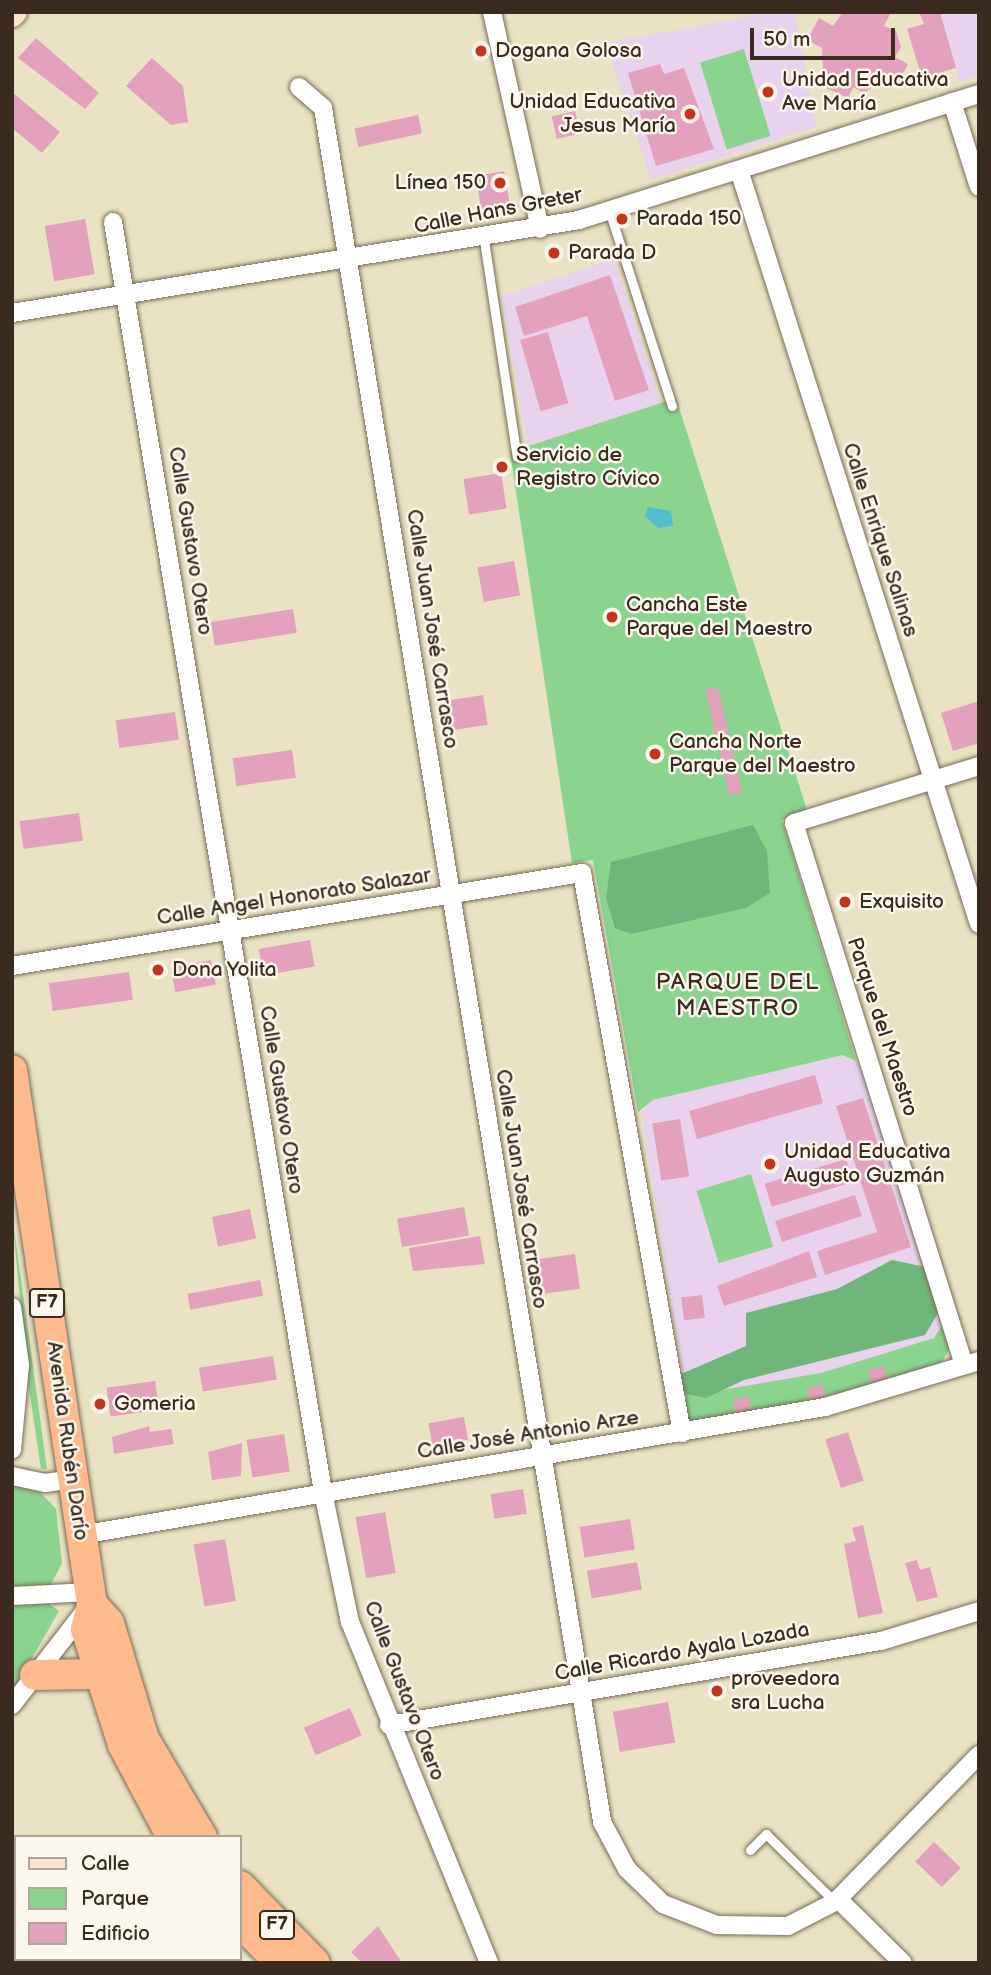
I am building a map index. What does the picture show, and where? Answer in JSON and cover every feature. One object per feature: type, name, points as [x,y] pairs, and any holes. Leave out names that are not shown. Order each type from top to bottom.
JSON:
[{"type":"highway","name":"Avenida Rubén Darío","points":[[12,1070],[91,1598],[86,1629],[97,1674],[123,1745],[171,1835]]},
{"type":"highway","name":"Avenida Rubén Darío","points":[[91,1598],[109,1623],[144,1739],[201,1835]]},
{"type":"highway","points":[[35,1675],[97,1674]]},
{"type":"highway","name":"F7","points":[[242,1888],[314,1963]]},
{"type":"highway","name":"F7","points":[[242,1924],[280,1963]]},
{"type":"street","points":[[492,12],[540,229]]},
{"type":"street","name":"Calle Juan José Carrasco","points":[[299,87],[323,108],[540,1455],[602,1822],[626,1868],[663,1904],[717,1925],[757,1928],[788,1926],[836,1900],[979,1755]]},
{"type":"street","name":"Calle Hans Greter","points":[[12,313],[540,229],[609,210],[979,94]]},
{"type":"street","points":[[952,102],[979,187]]},
{"type":"street","name":"Calle Enrique Salinas","points":[[739,170],[979,924]]},
{"type":"street","name":"Calle Gustavo Otero","points":[[113,222],[323,1492],[350,1622],[389,1725],[489,1963]]},
{"type":"street","points":[[933,780],[979,766]]},
{"type":"street","name":"Parque del Maestro","points":[[933,780],[794,823],[971,1363]]},
{"type":"street","name":"Calle Angel Honorato Salazar","points":[[12,966],[582,873],[682,1433]]},
{"type":"street","points":[[12,1307],[20,1365],[12,1450]]},
{"type":"street","name":"Calle José Antonio Arze","points":[[81,1535],[825,1407],[971,1363]]},
{"type":"street","points":[[12,1476],[45,1483],[73,1479]]},
{"type":"street","points":[[12,1596],[91,1598]]},
{"type":"street","points":[[12,1705],[91,1598]]},
{"type":"street","name":"Calle Ricardo Ayala Lozada","points":[[389,1725],[881,1641],[979,1611]]},
{"type":"street","points":[[836,1900],[903,1963]]},
{"type":"lane","points":[[609,210],[672,407]]},
{"type":"lane","points":[[484,240],[517,457]]},
{"type":"lane","points":[[750,1850],[766,1834],[836,1900]]},
{"type":"shaded area","points":[[771,12],[795,12],[816,127],[651,180],[606,43]]},
{"type":"shaded area","points":[[940,12],[979,12],[979,76],[960,82]]},
{"type":"shaded area","points":[[614,259],[661,402],[528,446],[502,296]]},
{"type":"shaded area","points":[[844,1055],[862,1064],[944,1322],[934,1338],[821,1373],[696,1394],[685,1386],[641,1112],[653,1100]]},
{"type":"green space","points":[[744,49],[771,136],[727,149],[700,62]]},
{"type":"green space","name":"Parque del Maestro","points":[[676,398],[807,810],[782,820],[856,1061],[843,1055],[653,1100],[638,1112],[593,860],[572,863],[510,452]]},
{"type":"green space","points":[[753,825],[767,851],[770,893],[746,908],[631,934],[615,928],[606,898],[611,862]]},
{"type":"green space","points":[[751,1174],[773,1247],[719,1263],[696,1191]]},
{"type":"green space","points":[[12,1214],[47,1469],[41,1469],[27,1375]]},
{"type":"green space","points":[[892,1260],[940,1270],[947,1298],[925,1335],[744,1380],[706,1398],[668,1390],[667,1380],[746,1346],[746,1313],[837,1289]]},
{"type":"green space","points":[[944,1322],[949,1350],[939,1366],[836,1399],[694,1423],[687,1418],[685,1386],[697,1394],[821,1373],[934,1338]]},
{"type":"green space","points":[[12,1485],[40,1492],[56,1509],[62,1563],[49,1588],[12,1590]]},
{"type":"green space","points":[[49,1604],[59,1611],[12,1693],[12,1605]]},
{"type":"water","points":[[648,507],[671,511],[673,526],[658,528],[645,516]]},
{"type":"building","points":[[843,12],[891,12],[884,26],[896,31],[901,47],[895,57],[908,64],[897,85],[884,79],[864,93],[853,87],[848,98],[826,88],[832,76],[823,71],[822,48],[807,40],[819,18],[833,26]]},
{"type":"building","points":[[919,12],[940,12],[956,68],[922,78],[907,29],[924,24]]},
{"type":"building","points":[[36,38],[99,93],[85,109],[18,58]]},
{"type":"building","points":[[152,58],[183,86],[188,122],[171,125],[126,86]]},
{"type":"building","points":[[660,64],[664,74],[684,68],[714,149],[656,166],[628,73]]},
{"type":"building","points":[[12,92],[60,132],[42,153],[12,128]]},
{"type":"building","points":[[575,111],[580,133],[557,139],[552,116]]},
{"type":"building","points":[[418,115],[422,134],[358,147],[354,129]]},
{"type":"building","points":[[504,171],[511,209],[482,214],[475,176]]},
{"type":"building","points":[[85,219],[95,274],[54,281],[45,226]]},
{"type":"building","points":[[610,275],[649,390],[615,401],[587,316],[524,336],[515,307]]},
{"type":"building","points":[[548,332],[568,403],[541,411],[520,340]]},
{"type":"building","points":[[501,473],[507,509],[469,515],[463,479]]},
{"type":"building","points":[[514,561],[520,595],[484,602],[478,567]]},
{"type":"building","points":[[293,609],[297,633],[215,646],[211,622]]},
{"type":"building","points":[[718,687],[742,792],[730,795],[705,690]]},
{"type":"building","points":[[483,695],[488,725],[453,730],[448,700]]},
{"type":"building","points":[[979,701],[979,743],[953,751],[941,713]]},
{"type":"building","points":[[175,712],[179,740],[119,748],[116,720]]},
{"type":"building","points":[[292,750],[296,778],[236,786],[233,758]]},
{"type":"building","points":[[79,813],[83,841],[23,849],[20,821]]},
{"type":"building","points":[[310,940],[315,967],[263,976],[259,949]]},
{"type":"building","points":[[211,960],[216,985],[176,992],[171,968]]},
{"type":"building","points":[[129,972],[133,1000],[53,1011],[49,983]]},
{"type":"building","points":[[815,1075],[823,1103],[697,1139],[689,1111]]},
{"type":"building","points":[[863,1098],[911,1247],[825,1275],[817,1251],[877,1232],[836,1106]]},
{"type":"building","points":[[680,1119],[689,1176],[661,1181],[652,1123]]},
{"type":"building","points":[[846,1159],[853,1182],[772,1207],[765,1184]]},
{"type":"building","points":[[855,1195],[862,1216],[782,1242],[775,1221]]},
{"type":"building","points":[[464,1207],[469,1236],[402,1247],[397,1219]]},
{"type":"building","points":[[250,1209],[256,1238],[218,1246],[212,1217]]},
{"type":"building","points":[[480,1236],[485,1264],[413,1271],[409,1248]]},
{"type":"building","points":[[809,1251],[817,1277],[724,1306],[717,1286]]},
{"type":"building","points":[[575,1254],[580,1289],[540,1294],[535,1260]]},
{"type":"building","points":[[260,1280],[263,1296],[190,1310],[187,1294]]},
{"type":"building","points":[[702,1295],[705,1318],[684,1320],[681,1298]]},
{"type":"building","points":[[273,1356],[277,1380],[203,1391],[199,1368]]},
{"type":"building","points":[[883,1366],[887,1378],[872,1383],[868,1371]]},
{"type":"building","points":[[155,1381],[159,1410],[111,1417],[106,1388]]},
{"type":"building","points":[[823,1385],[825,1397],[809,1399],[807,1388]]},
{"type":"building","points":[[749,1397],[751,1410],[735,1412],[733,1400]]},
{"type":"building","points":[[464,1417],[468,1440],[433,1446],[429,1423]]},
{"type":"building","points":[[149,1426],[150,1432],[171,1429],[174,1444],[114,1454],[112,1437]]},
{"type":"building","points":[[848,1432],[864,1481],[841,1488],[825,1439]]},
{"type":"building","points":[[284,1434],[290,1472],[252,1477],[246,1440]]},
{"type":"building","points":[[242,1443],[241,1476],[212,1480],[208,1452]]},
{"type":"building","points":[[523,1489],[527,1514],[494,1519],[490,1494]]},
{"type":"building","points":[[385,1512],[396,1573],[366,1578],[355,1517]]},
{"type":"building","points":[[630,1519],[635,1550],[584,1558],[580,1527]]},
{"type":"building","points":[[863,1525],[883,1613],[858,1618],[844,1544],[856,1541],[852,1528]]},
{"type":"building","points":[[225,1539],[236,1601],[204,1607],[193,1545]]},
{"type":"building","points":[[917,1560],[920,1570],[930,1567],[938,1597],[917,1602],[905,1563]]},
{"type":"building","points":[[637,1562],[642,1590],[592,1598],[587,1571]]},
{"type":"building","points":[[668,1702],[675,1742],[620,1752],[613,1712]]},
{"type":"building","points":[[350,1708],[362,1736],[316,1755],[304,1728]]},
{"type":"building","points":[[934,1842],[961,1868],[942,1887],[915,1861]]},
{"type":"building","points":[[378,1926],[402,1963],[362,1963],[351,1952]]},
{"type":"place","name":"Dogana Golosa","points":[[481,51]]},
{"type":"place","name":"Unidad Educativa Ave María","points":[[768,92]]},
{"type":"place","name":"Unidad Educativa Jesus María","points":[[690,114]]},
{"type":"place","name":"Línea 150","points":[[500,183]]},
{"type":"place","name":"Parada 150","points":[[622,219]]},
{"type":"place","name":"Parada D","points":[[554,253]]},
{"type":"place","name":"Servicio de Registro Cívico","points":[[502,467]]},
{"type":"place","name":"Cancha Este Parque del Maestro","points":[[612,617]]},
{"type":"place","name":"Cancha Norte Parque del Maestro","points":[[655,754]]},
{"type":"place","name":"Exquisito","points":[[845,902]]},
{"type":"place","name":"Dona Yolita","points":[[158,970]]},
{"type":"place","name":"Unidad Educativa Augusto Guzmán","points":[[770,1164]]},
{"type":"place","name":"Gomeria","points":[[100,1404]]},
{"type":"place","name":"proveedora sra Lucha","points":[[717,1691]]},
{"type":"district","name":"PARQUE DEL MAESTRO","points":[[738,995]]}]
